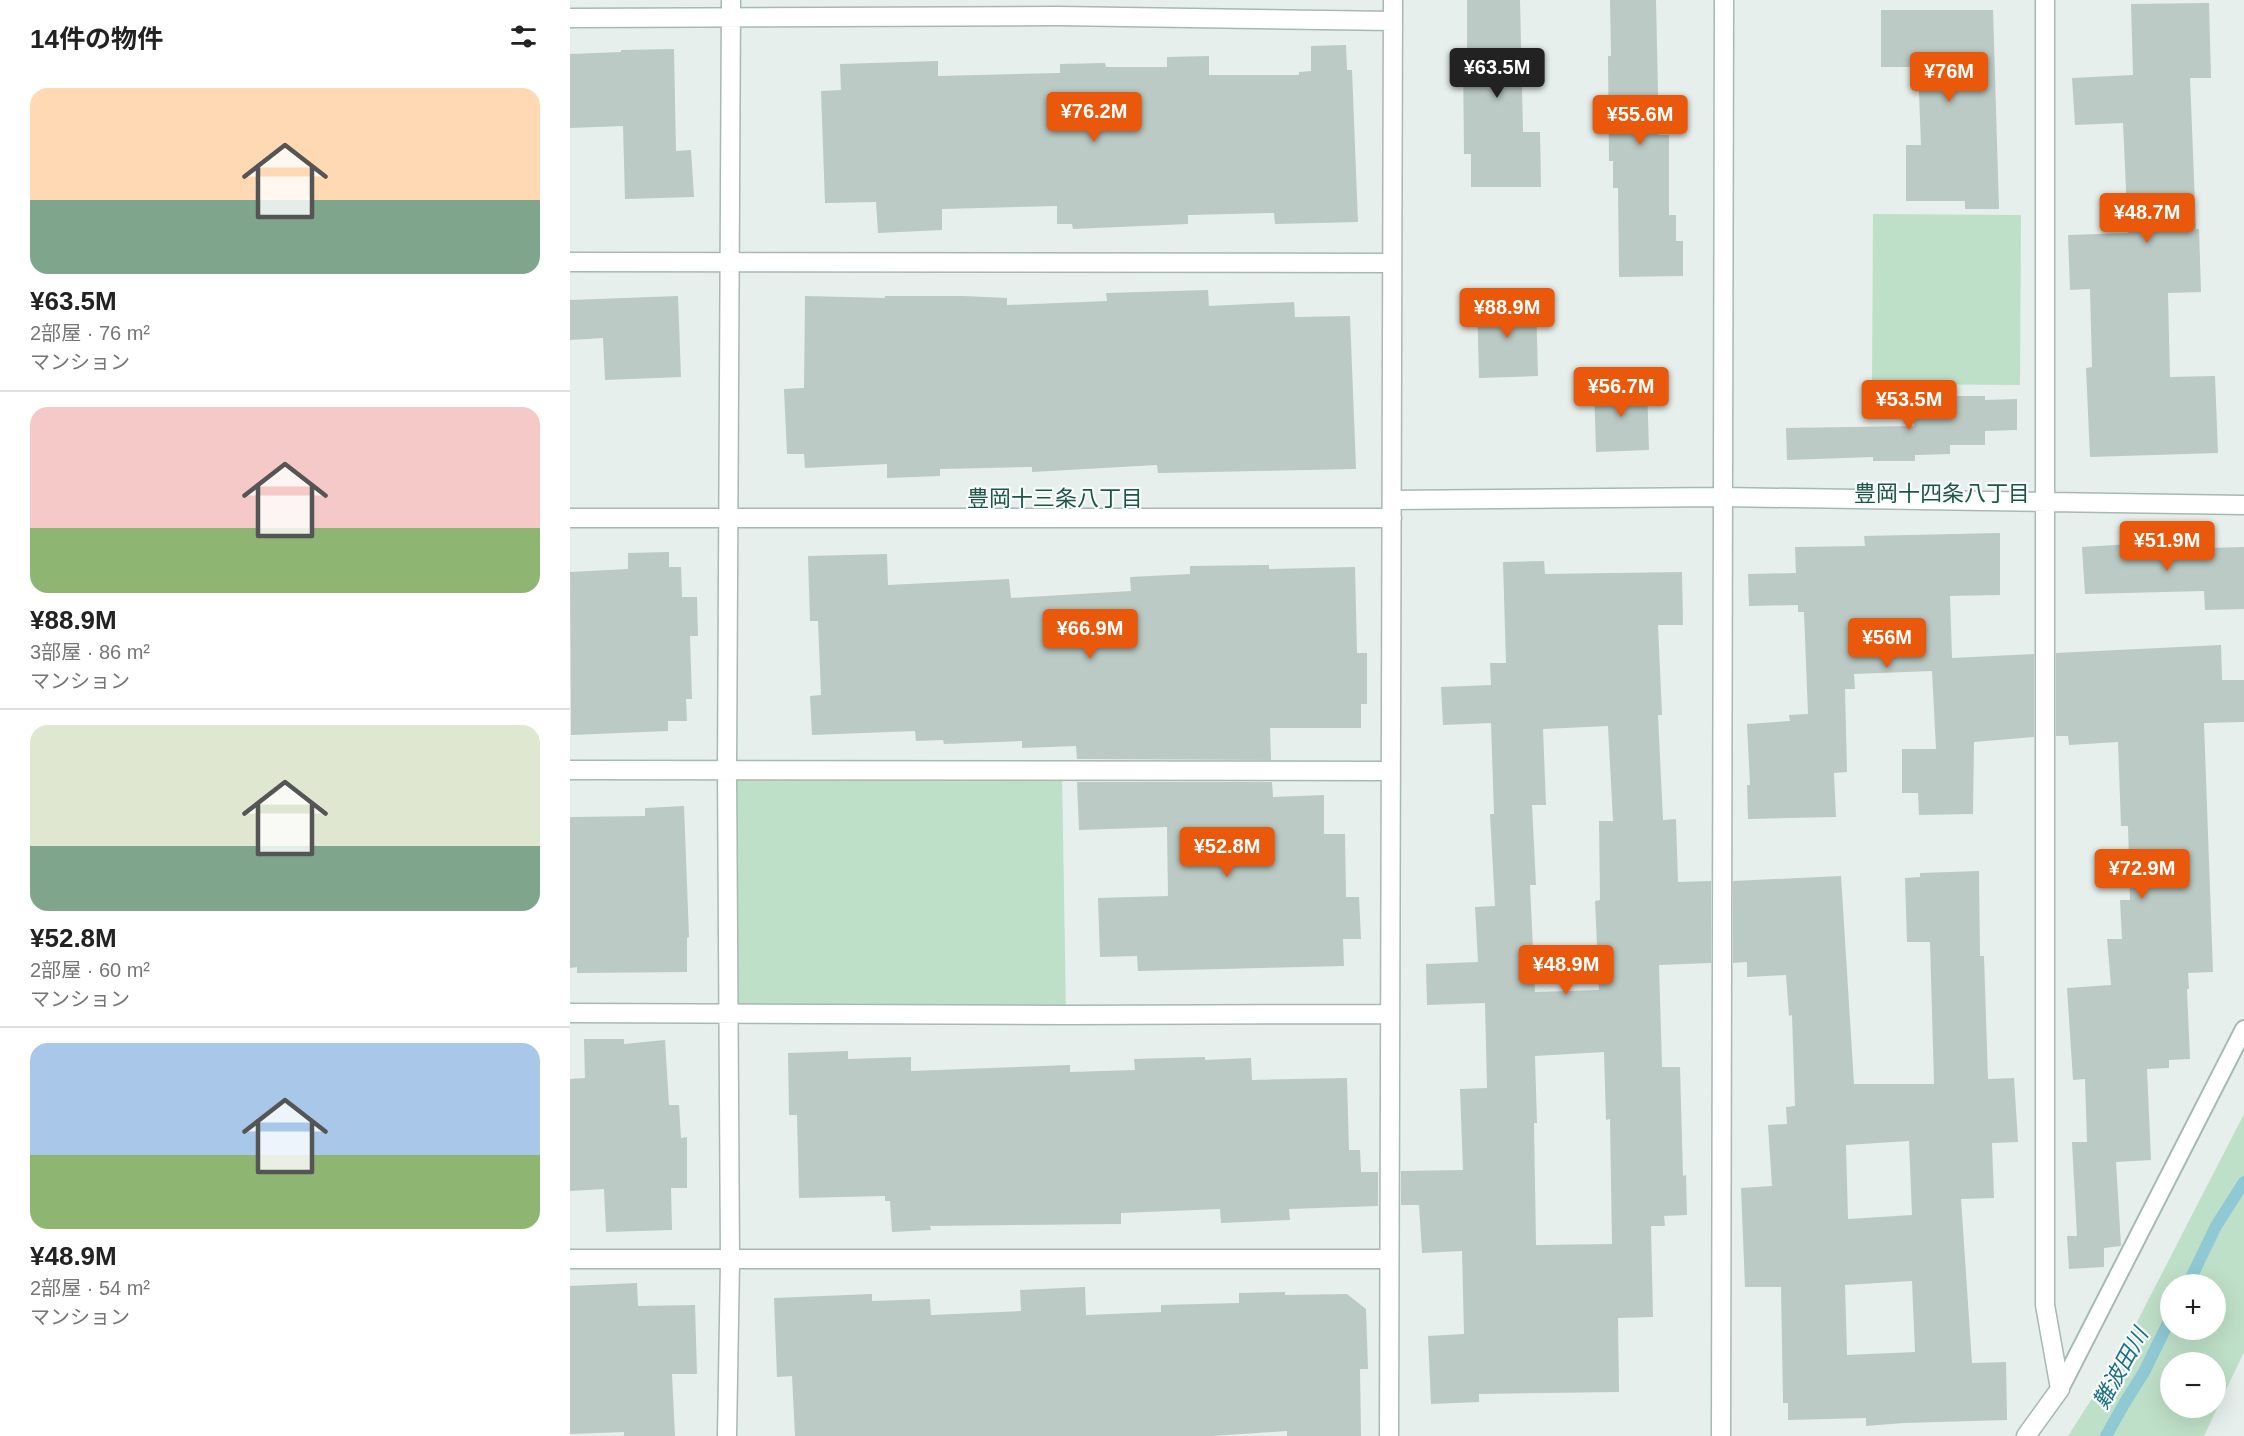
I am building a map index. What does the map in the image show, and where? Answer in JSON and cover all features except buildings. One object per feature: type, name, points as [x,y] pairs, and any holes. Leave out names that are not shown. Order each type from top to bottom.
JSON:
[{"type":"street","points":[[1389,1436],[1393,0]]},
{"type":"street","points":[[1721,1436],[1724,0]]},
{"type":"street","points":[[2026,1436],[2060,1389],[2045,1305],[2045,0]]},
{"type":"street","points":[[570,18],[731,9],[1058,8],[1393,21]]},
{"type":"street","points":[[727,1436],[730,1261],[727,771],[731,9]]},
{"type":"street","points":[[570,262],[1392,263]]},
{"type":"street","points":[[570,518],[1392,509],[1722,497],[2244,505]]},
{"type":"street","points":[[570,770],[1390,771]]},
{"type":"street","points":[[570,1013],[1390,1014]]},
{"type":"street","points":[[570,1259],[730,1261],[1389,1259]]},
{"type":"lane","points":[[2060,1389],[2244,1029]]},
{"type":"green space","points":[[1873,214],[2021,215],[2020,385],[1872,384]]},
{"type":"green space","points":[[727,771],[1062,771],[1066,1015],[728,1014]]},
{"type":"green space","points":[[2244,1114],[2244,1352],[2226,1390],[2226,1352],[2160,1352],[2160,1418],[2213,1418],[2204,1436],[2068,1436],[2121,1353],[2160,1277],[2160,1340],[2226,1340],[2226,1274],[2162,1274]]},
{"type":"waterway","name":"難波田川","points":[[2193,1274],[2216,1226],[2244,1182]]},
{"type":"waterway","name":"難波田川","points":[[2106,1436],[2144,1372],[2160,1339]]},
{"type":"district","name":"豊岡十四条八丁目","points":[[1942,493]]},
{"type":"district","name":"豊岡十三条八丁目","points":[[1055,498]]}]
